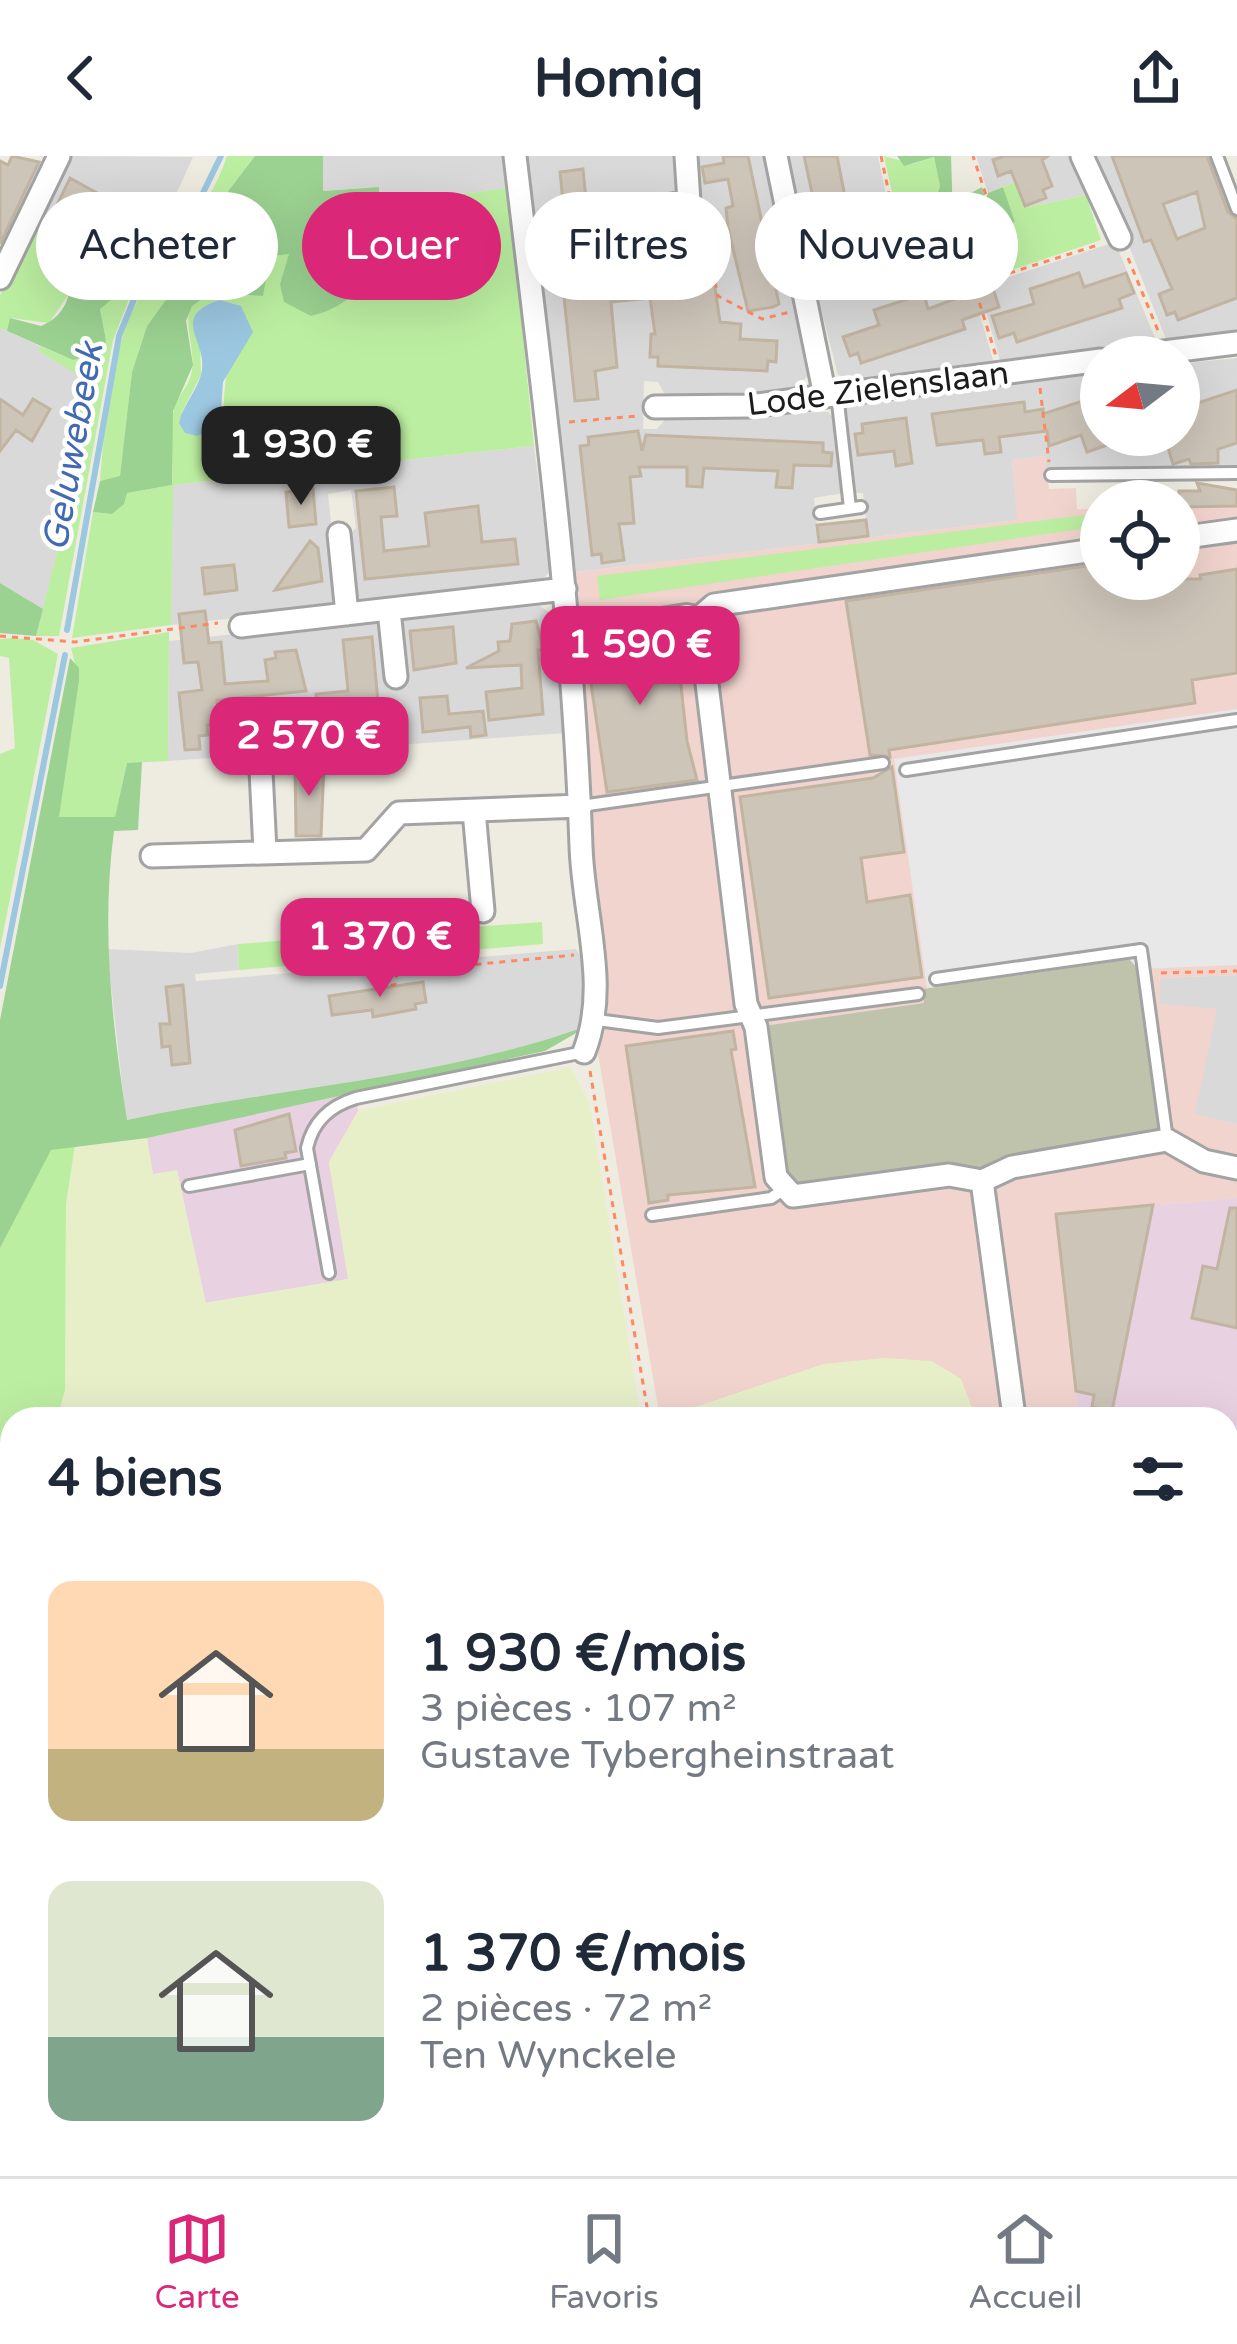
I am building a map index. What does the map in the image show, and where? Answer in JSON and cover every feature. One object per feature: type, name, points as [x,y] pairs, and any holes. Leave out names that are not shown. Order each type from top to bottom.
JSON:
[{"type":"street","points":[[0,278],[59,156]]},
{"type":"street","points":[[515,156],[569,629],[597,1020],[584,1052]]},
{"type":"street","points":[[686,156],[688,192]]},
{"type":"street","points":[[776,156],[806,304],[831,395]]},
{"type":"street","points":[[1082,156],[1120,238]]},
{"type":"street","points":[[1200,347],[1237,343]]},
{"type":"street","name":"Lode Zielenslaan","points":[[655,407],[749,406],[1080,363]]},
{"type":"street","points":[[1200,535],[1237,530]]},
{"type":"street","points":[[338,534],[347,614]]},
{"type":"street","points":[[1080,553],[714,604],[701,613],[698,626],[718,785],[783,1190],[804,1196],[964,1174],[982,1180],[1012,1167],[1167,1140],[1204,1161],[1237,1168]]},
{"type":"street","points":[[241,626],[565,589]]},
{"type":"street","points":[[389,610],[396,677]]},
{"type":"street","points":[[260,771],[265,851]]},
{"type":"street","points":[[152,856],[366,850],[399,813],[581,806]]},
{"type":"street","points":[[474,811],[483,911]]},
{"type":"street","points":[[982,1180],[1013,1407]]},
{"type":"lane","points":[[1217,156],[1237,208]]},
{"type":"lane","points":[[820,513],[856,507],[831,395]]},
{"type":"lane","points":[[1051,475],[1237,472]]},
{"type":"lane","points":[[569,629],[687,610],[701,613]]},
{"type":"lane","points":[[906,770],[1237,720]]},
{"type":"lane","points":[[581,806],[883,763]]},
{"type":"lane","points":[[936,979],[1141,950],[1167,1140]]},
{"type":"lane","points":[[597,1020],[658,1028],[917,994]]},
{"type":"lane","points":[[329,1274],[310,1164],[310,1131],[344,1102],[584,1052]]},
{"type":"lane","points":[[188,1186],[310,1164]]},
{"type":"lane","points":[[652,1215],[771,1198],[783,1190]]},
{"type":"path","points":[[881,156],[889,192]]},
{"type":"path","points":[[974,156],[985,192]]},
{"type":"path","points":[[1018,270],[1120,238],[1160,336]]},
{"type":"path","points":[[726,300],[762,319],[817,300]]},
{"type":"path","points":[[979,300],[1001,375]]},
{"type":"path","points":[[1038,369],[1051,475]]},
{"type":"path","points":[[547,424],[638,416],[655,407]]},
{"type":"path","points":[[0,635],[75,642],[236,621],[241,626]]},
{"type":"path","points":[[379,987],[394,985],[397,972],[413,969],[590,953]]},
{"type":"path","points":[[1144,974],[1237,971]]},
{"type":"path","points":[[584,1052],[596,1089],[647,1407]]},
{"type":"shaded area","points":[[69,156],[193,157],[177,192],[54,192]]},
{"type":"shaded area","points":[[323,156],[504,156],[508,188],[476,192],[378,192],[378,187],[323,191]]},
{"type":"shaded area","points":[[528,156],[681,156],[684,192],[532,192]]},
{"type":"shaded area","points":[[693,156],[765,156],[772,192],[755,192],[755,300],[795,300],[810,374],[792,391],[747,396],[666,396],[658,382],[644,381],[643,429],[657,429],[668,416],[828,412],[834,419],[844,493],[814,498],[817,525],[866,519],[863,493],[854,493],[844,407],[1080,376],[1080,456],[1200,456],[1200,362],[1237,358],[1237,466],[1046,468],[1045,456],[1012,460],[1018,520],[576,572],[545,300],[731,300],[731,192],[696,192]]},
{"type":"shaded area","points":[[785,156],[878,156],[885,192],[793,192]]},
{"type":"shaded area","points":[[976,156],[1071,156],[1086,195],[1024,208],[1014,182],[988,192]]},
{"type":"shaded area","points":[[1093,156],[1209,156],[1237,228],[1237,330],[1165,336]]},
{"type":"shaded area","points":[[1115,242],[1154,336],[1080,336],[1080,354],[1001,364],[983,300],[1018,300],[1018,274]]},
{"type":"shaded area","points":[[819,300],[975,300],[994,363],[857,380],[838,375]]},
{"type":"shaded area","points":[[0,328],[40,346],[39,350],[91,383],[76,410],[90,418],[43,609],[0,583]]},
{"type":"shaded area","points":[[534,446],[550,571],[539,584],[357,601],[351,590],[346,538],[356,528],[351,490],[328,494],[339,595],[329,608],[171,625],[172,485]]},
{"type":"shaded area","points":[[1045,456],[1049,489],[1076,488],[1080,600],[1200,600],[1200,507],[1237,506],[1237,975],[1160,978],[1160,1004],[1217,1009],[1195,1114],[1237,1124],[1237,1198],[1057,1214],[1076,1407],[971,1407],[961,1380],[931,1361],[824,1364],[696,1407],[658,1407],[598,1054],[609,1018],[596,940],[576,572],[1017,520],[1012,460]]},
{"type":"shaded area","points":[[540,606],[553,615],[566,733],[168,761],[169,641],[376,619],[386,627],[388,683],[407,680],[401,675],[396,627],[405,617]]},
{"type":"shaded area","points":[[1237,709],[1237,965],[1138,969],[1129,959],[927,988],[894,759]]},
{"type":"shaded area","points":[[238,944],[239,970],[195,974],[196,981],[576,949],[583,960],[590,1025],[551,1042],[446,1066],[126,1120],[107,949],[191,953]]},
{"type":"shaded area","points":[[1132,959],[1138,966],[1161,1133],[983,1168],[960,1165],[802,1188],[785,1176],[764,1026],[924,1003],[923,989]]},
{"type":"shaded area","points":[[1237,975],[1237,1124],[1194,1115],[1160,1004],[1160,978]]},
{"type":"shaded area","points":[[571,1067],[590,1105],[639,1407],[60,1407],[65,1390],[66,1204],[75,1145],[147,1138],[153,1174],[177,1170],[206,1303],[348,1279],[329,1162],[358,1111]]},
{"type":"shaded area","points":[[355,1091],[358,1111],[329,1162],[349,1279],[205,1303],[177,1171],[152,1175],[147,1138]]},
{"type":"shaded area","points":[[1237,1198],[1237,1407],[1076,1407],[1056,1214]]},
{"type":"shaded area","points":[[884,1358],[931,1361],[961,1379],[972,1407],[697,1407],[824,1364]]},
{"type":"green space","points":[[227,156],[255,156],[228,192],[211,192]]},
{"type":"green space","points":[[255,156],[323,156],[323,191],[379,187],[379,192],[302,192],[302,300],[345,300],[311,316],[284,302],[280,284],[289,254],[278,255],[278,192],[228,192]]},
{"type":"green space","points":[[884,156],[913,164],[934,157],[937,192],[892,192]]},
{"type":"green space","points":[[897,156],[951,156],[952,192],[938,192],[934,157],[904,166]]},
{"type":"green space","points":[[1014,182],[1018,192],[1005,192],[1003,187]]},
{"type":"green space","points":[[508,188],[534,446],[173,485],[171,625],[72,638],[93,512],[112,514],[127,493],[172,485],[175,405],[191,375],[190,309],[196,300],[220,300],[278,300],[278,255],[290,253],[280,284],[302,274],[302,300],[501,300],[501,192],[476,192]],"holes":[[[220,300],[241,306],[224,413],[182,412],[201,375],[199,310]]]},
{"type":"green space","points":[[1018,192],[1024,208],[1086,195],[1101,240],[1018,268]]},
{"type":"green space","points":[[36,231],[36,300],[65,300],[49,323],[11,318],[7,331],[0,328],[0,295]]},
{"type":"green space","points":[[67,300],[111,300],[100,309],[106,340],[102,352],[73,360],[7,331],[10,318],[41,326]]},
{"type":"green space","points":[[107,300],[129,300],[113,340],[59,636],[36,636],[90,419],[76,411],[90,383],[38,350],[40,346],[73,360],[106,340],[100,309]]},
{"type":"green space","points":[[138,300],[166,300],[147,326],[132,372],[120,477],[100,481],[110,388]]},
{"type":"green space","points":[[166,300],[201,300],[192,306],[186,321],[193,365],[173,411],[172,485],[127,493],[124,504],[112,514],[93,512],[100,481],[120,476],[132,372],[147,326]]},
{"type":"green space","points":[[1080,516],[1080,529],[600,600],[597,576]]},
{"type":"green space","points":[[0,583],[43,609],[36,636],[0,633]]},
{"type":"green space","points":[[169,632],[168,761],[127,763],[115,818],[58,817],[79,681],[71,648]]},
{"type":"green space","points":[[0,639],[33,640],[58,654],[0,949],[0,754],[15,748],[9,658],[0,656]]},
{"type":"green space","points":[[70,658],[79,668],[79,681],[59,817],[115,817],[127,763],[142,762],[138,830],[114,831],[108,903],[113,1012],[127,1120],[419,1070],[590,1025],[545,1051],[147,1138],[51,1150],[0,1248],[0,1020]]},
{"type":"green space","points":[[542,922],[543,944],[239,970],[238,944]]},
{"type":"green space","points":[[75,1145],[66,1204],[65,1390],[60,1407],[0,1407],[0,1248],[50,1150]]},
{"type":"water","points":[[220,300],[241,306],[253,332],[223,382],[220,425],[197,436],[185,433],[179,423],[202,370],[193,322],[205,306]]},
{"type":"building","points":[[12,156],[39,162],[0,244],[0,161],[8,165]]},
{"type":"building","points":[[723,156],[748,156],[756,192],[755,300],[778,300],[773,307],[748,311],[731,240],[733,206],[728,179],[705,183],[702,167],[724,163]]},
{"type":"building","points":[[804,156],[837,156],[844,192],[812,192]]},
{"type":"building","points":[[1048,156],[1042,160],[1052,186],[1043,190],[1046,198],[1025,206],[1011,171],[998,176],[993,160]]},
{"type":"building","points":[[1112,156],[1207,156],[1228,212],[1237,219],[1237,298],[1178,320],[1175,312],[1167,315],[1159,294],[1172,289],[1151,240],[1144,242]],"holes":[[[1197,192],[1205,228],[1177,239],[1163,204]]]},
{"type":"building","points":[[583,169],[585,192],[562,192],[560,172]]},
{"type":"building","points":[[70,178],[95,192],[63,192]]},
{"type":"building","points":[[1079,273],[1084,287],[1126,273],[1134,293],[1119,299],[1122,308],[1017,342],[1014,333],[999,338],[992,316],[1034,304],[1030,289]]},
{"type":"building","points":[[564,300],[630,300],[611,302],[617,367],[595,371],[598,399],[575,401]]},
{"type":"building","points":[[650,300],[717,300],[720,322],[741,324],[740,339],[777,341],[776,362],[768,361],[767,371],[658,366],[658,357],[650,357],[651,334],[655,334]]},
{"type":"building","points":[[905,300],[926,300],[928,309],[952,300],[997,300],[999,307],[962,320],[965,329],[861,363],[858,353],[850,356],[843,337],[879,325],[874,310]]},
{"type":"building","points":[[1237,390],[1237,443],[1218,449],[1218,463],[1191,464],[1189,459],[1173,464],[1171,456],[1200,456],[1200,402]]},
{"type":"building","points":[[0,399],[23,415],[33,399],[50,409],[32,441],[16,430],[0,451]]},
{"type":"building","points":[[1024,402],[1025,412],[1043,409],[1043,414],[1080,402],[1080,435],[1049,446],[1047,431],[999,437],[1001,452],[985,454],[983,440],[937,445],[932,414]]},
{"type":"building","points":[[906,418],[912,463],[896,466],[894,451],[858,455],[855,434],[863,433],[862,424]]},
{"type":"building","points":[[638,431],[642,451],[646,435],[823,443],[823,452],[832,453],[831,466],[794,465],[792,488],[776,487],[778,471],[704,468],[702,487],[687,486],[687,467],[639,467],[641,476],[630,477],[634,523],[619,524],[624,560],[602,563],[601,554],[592,555],[580,446],[589,445],[588,437]]},
{"type":"building","points":[[1200,484],[1237,490],[1237,506],[1200,507]]},
{"type":"building","points":[[394,487],[397,516],[381,517],[384,551],[429,546],[425,513],[478,506],[482,542],[515,539],[518,564],[365,579],[356,491]]},
{"type":"building","points":[[313,489],[316,524],[289,527],[286,492]]},
{"type":"building","points":[[866,520],[868,536],[819,542],[817,525]]},
{"type":"building","points":[[310,541],[318,548],[322,581],[275,590]]},
{"type":"building","points":[[234,565],[237,590],[205,594],[202,568]]},
{"type":"building","points":[[1080,567],[1080,600],[1200,600],[1200,575],[1237,569],[1237,673],[1192,680],[1195,703],[889,750],[890,757],[870,755],[846,601]]},
{"type":"building","points":[[205,611],[209,643],[221,642],[225,684],[268,681],[265,660],[276,658],[275,652],[296,650],[306,691],[217,700],[219,724],[207,725],[208,735],[199,736],[200,749],[185,750],[179,693],[202,690],[198,662],[184,663],[179,614]]},
{"type":"building","points":[[536,621],[544,650],[538,650],[543,714],[489,720],[486,692],[522,688],[521,665],[466,668],[499,651],[498,642],[510,641],[512,624]]},
{"type":"building","points":[[674,622],[687,741],[697,780],[607,792],[584,637]]},
{"type":"building","points":[[453,627],[456,663],[414,670],[410,631]]},
{"type":"building","points":[[372,637],[381,734],[351,737],[349,715],[318,713],[316,694],[348,691],[343,640]]},
{"type":"building","points":[[447,696],[449,714],[483,711],[486,735],[471,737],[470,727],[423,732],[420,698]]},
{"type":"building","points":[[295,763],[324,763],[321,836],[296,836]]},
{"type":"building","points":[[892,767],[904,852],[861,858],[867,902],[910,895],[922,977],[769,998],[740,797],[873,778]]},
{"type":"building","points":[[423,982],[426,1002],[415,1004],[416,1009],[373,1017],[372,1010],[332,1015],[329,996]]},
{"type":"building","points":[[183,985],[190,1063],[172,1065],[170,1046],[162,1047],[160,1024],[170,1024],[166,987]]},
{"type":"building","points":[[733,1031],[736,1049],[731,1050],[755,1187],[668,1195],[668,1200],[649,1203],[626,1046]]},
{"type":"building","points":[[289,1114],[296,1151],[285,1153],[286,1158],[241,1166],[235,1130]]},
{"type":"building","points":[[1153,1205],[1113,1407],[1092,1407],[1094,1395],[1076,1391],[1056,1214]]},
{"type":"building","points":[[1230,1208],[1237,1208],[1237,1328],[1192,1318],[1203,1266],[1217,1269]]},
{"type":"waterway","name":"Geluwebeek","points":[[67,630],[119,336],[139,287],[199,201],[221,156]]},
{"type":"waterway","name":"Geluwebeek","points":[[0,986],[65,655]]}]
